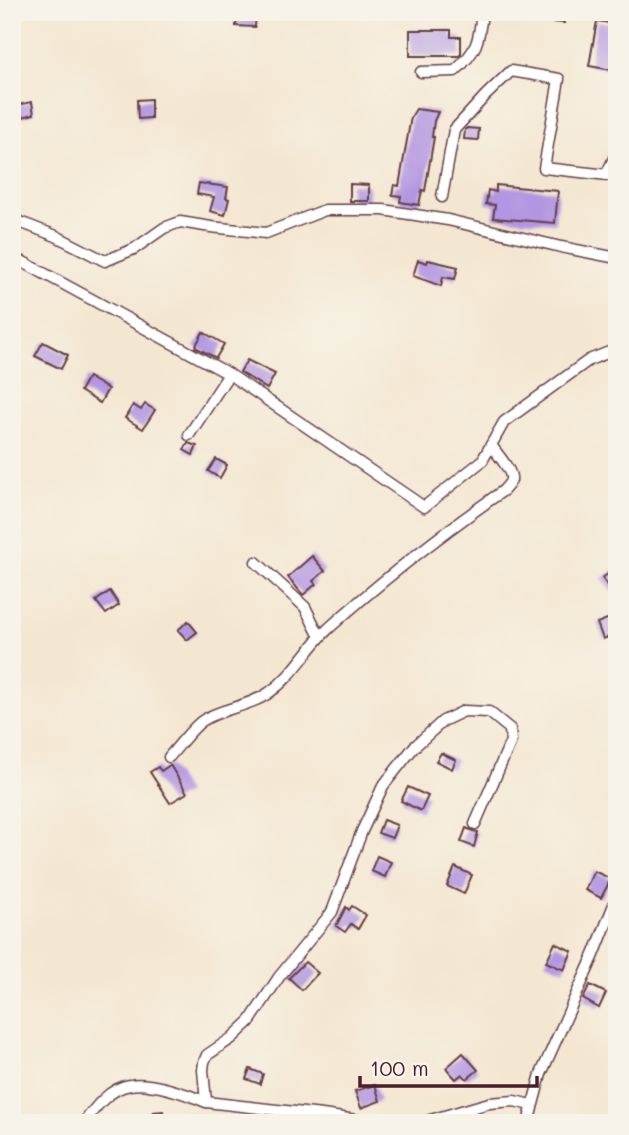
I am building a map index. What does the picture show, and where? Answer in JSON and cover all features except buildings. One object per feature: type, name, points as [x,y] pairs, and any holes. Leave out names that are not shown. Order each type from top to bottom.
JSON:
[{"type":"street","points":[[421,72],[455,71],[471,56],[480,33],[482,12]]},
{"type":"street","points":[[442,197],[454,130],[511,71],[559,79],[544,168],[612,176],[617,152]]},
{"type":"street","points":[[12,219],[56,236],[105,261],[134,249],[164,228],[180,222],[266,233],[325,210],[383,210],[448,220],[617,258]]},
{"type":"street","points":[[12,256],[229,373],[424,507],[482,461],[504,422],[589,360],[617,349]]},
{"type":"street","points":[[189,435],[229,373]]},
{"type":"street","points":[[170,757],[201,721],[269,694],[286,679],[320,636],[379,585],[504,490],[511,480],[510,471],[491,444]]},
{"type":"street","points":[[256,562],[305,607],[320,636]]},
{"type":"street","points":[[206,1102],[203,1070],[207,1055],[232,1038],[250,1021],[279,977],[332,912],[362,831],[383,786],[414,747],[443,721],[464,711],[489,712],[510,729],[512,741],[475,824]]},
{"type":"street","points":[[527,1123],[541,1074],[617,897]]},
{"type":"street","points":[[84,1123],[105,1098],[128,1085],[162,1087],[206,1102],[296,1111],[376,1123]]},
{"type":"street","points":[[420,1123],[489,1104],[514,1101],[532,1105]]}]
